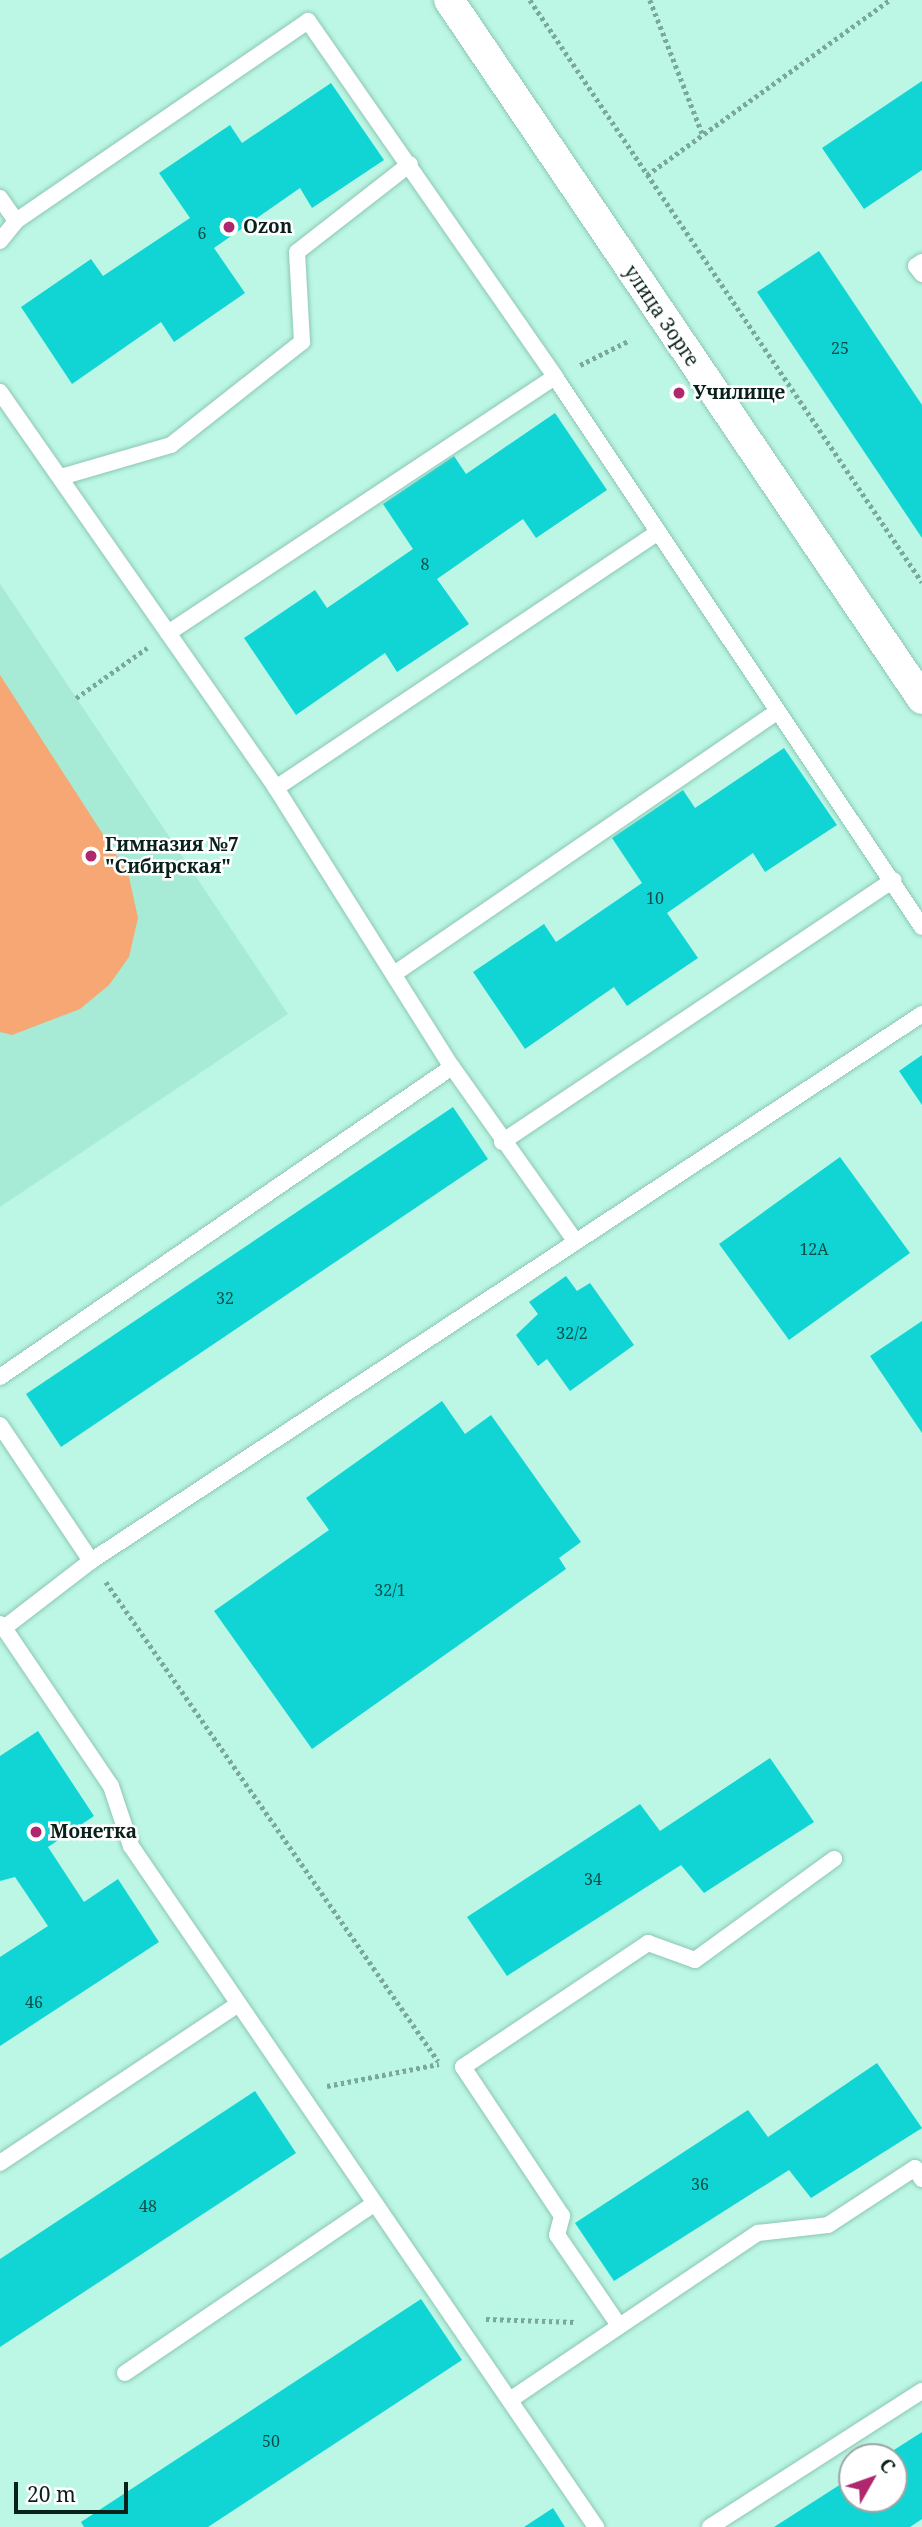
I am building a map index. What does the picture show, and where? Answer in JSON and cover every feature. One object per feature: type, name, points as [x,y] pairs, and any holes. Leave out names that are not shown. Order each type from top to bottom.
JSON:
[{"type":"street","name":"улица Зорге","points":[[449,0],[922,699]]},
{"type":"lane","points":[[0,241],[16,221],[308,21],[410,164],[555,377],[776,712],[922,927]]},
{"type":"lane","points":[[61,477],[171,445],[302,342],[297,252],[410,164]]},
{"type":"lane","points":[[0,198],[16,221]]},
{"type":"lane","points":[[922,262],[916,266],[922,274]]},
{"type":"lane","points":[[168,633],[555,377]]},
{"type":"lane","points":[[0,391],[276,788],[452,1067],[502,1142],[574,1239]]},
{"type":"lane","points":[[276,788],[658,532]]},
{"type":"lane","points":[[394,974],[776,712]]},
{"type":"lane","points":[[502,1142],[892,880]]},
{"type":"lane","points":[[596,2527],[131,1846],[111,1786],[2,1626],[91,1561],[574,1239],[922,1014]]},
{"type":"lane","points":[[0,1377],[452,1067]]},
{"type":"lane","points":[[0,1425],[91,1561]]},
{"type":"lane","points":[[618,2324],[557,2235],[562,2216],[463,2067],[648,1943],[695,1961],[834,1859]]},
{"type":"lane","points":[[0,2163],[239,2004]]},
{"type":"lane","points":[[510,2400],[618,2324],[758,2233],[828,2225],[915,2168],[922,2179]]},
{"type":"lane","points":[[125,2373],[375,2203]]},
{"type":"lane","points":[[710,2527],[922,2391]]},
{"type":"path","points":[[530,0],[922,582]]},
{"type":"path","points":[[650,0],[702,133]]},
{"type":"path","points":[[648,175],[702,133],[890,0]]},
{"type":"path","points":[[555,377],[630,341]]},
{"type":"path","points":[[76,698],[168,633]]},
{"type":"path","points":[[91,1561],[447,2076]]},
{"type":"path","points":[[298,2091],[440,2064]]},
{"type":"path","points":[[453,2318],[618,2324]]},
{"type":"shaded area","name":"Гимназия №7 \"Сибирская\"","points":[[0,584],[288,1014],[0,1207]]},
{"type":"shaded area","points":[[0,675],[128,873],[138,918],[129,957],[109,985],[80,1009],[12,1035],[0,1032]]},
{"type":"building","points":[[922,81],[922,170],[864,209],[822,148]]},
{"type":"building","points":[[331,83],[384,160],[312,208],[300,188],[214,248],[245,293],[174,342],[161,322],[72,384],[21,307],[91,259],[103,276],[190,218],[159,173],[230,125],[242,143]]},
{"type":"building","points":[[819,251],[922,405],[922,538],[757,292]]},
{"type":"building","points":[[555,413],[607,490],[536,538],[523,519],[437,579],[469,624],[397,672],[385,653],[296,715],[244,638],[315,590],[327,608],[413,549],[383,504],[454,456],[466,474]]},
{"type":"building","points":[[784,748],[837,825],[765,872],[753,853],[667,913],[698,958],[627,1006],[614,987],[525,1049],[473,972],[544,924],[556,942],[642,883],[612,838],[683,790],[695,808]]},
{"type":"building","points":[[922,1055],[922,1105],[899,1071]]},
{"type":"building","points":[[453,1107],[488,1159],[61,1447],[26,1394]]},
{"type":"building","points":[[840,1157],[910,1253],[789,1340],[719,1244]]},
{"type":"building","points":[[566,1276],[577,1291],[590,1283],[634,1345],[570,1391],[547,1359],[538,1366],[516,1335],[538,1314],[529,1302]]},
{"type":"building","points":[[922,1321],[922,1433],[870,1356]]},
{"type":"building","points":[[442,1401],[465,1434],[491,1415],[581,1542],[559,1558],[566,1569],[312,1749],[214,1611],[329,1530],[306,1498]]},
{"type":"building","points":[[38,1731],[94,1816],[48,1847],[84,1902],[118,1879],[159,1942],[0,2046],[0,1957],[48,1926],[15,1877],[0,1881],[0,1756]]},
{"type":"building","points":[[770,1758],[814,1822],[704,1893],[681,1865],[507,1976],[467,1917],[640,1804],[660,1831]]},
{"type":"building","points":[[877,2063],[922,2128],[811,2198],[789,2170],[614,2281],[575,2223],[748,2110],[768,2137]]},
{"type":"building","points":[[255,2091],[296,2153],[0,2347],[0,2259]]},
{"type":"building","points":[[421,2299],[462,2360],[208,2527],[84,2527],[81,2522]]},
{"type":"building","points":[[922,2432],[922,2519],[910,2527],[774,2527],[838,2486],[838,2513],[908,2513],[908,2443],[905,2443]]},
{"type":"building","points":[[553,2508],[565,2527],[524,2527]]},
{"type":"place","name":"Ozon","points":[[229,227]]},
{"type":"place","name":"Училище","points":[[679,393]]},
{"type":"place","name":"Гимназия №7 \"Сибирская\"","points":[[91,856]]},
{"type":"place","name":"Монетка","points":[[36,1832]]}]
